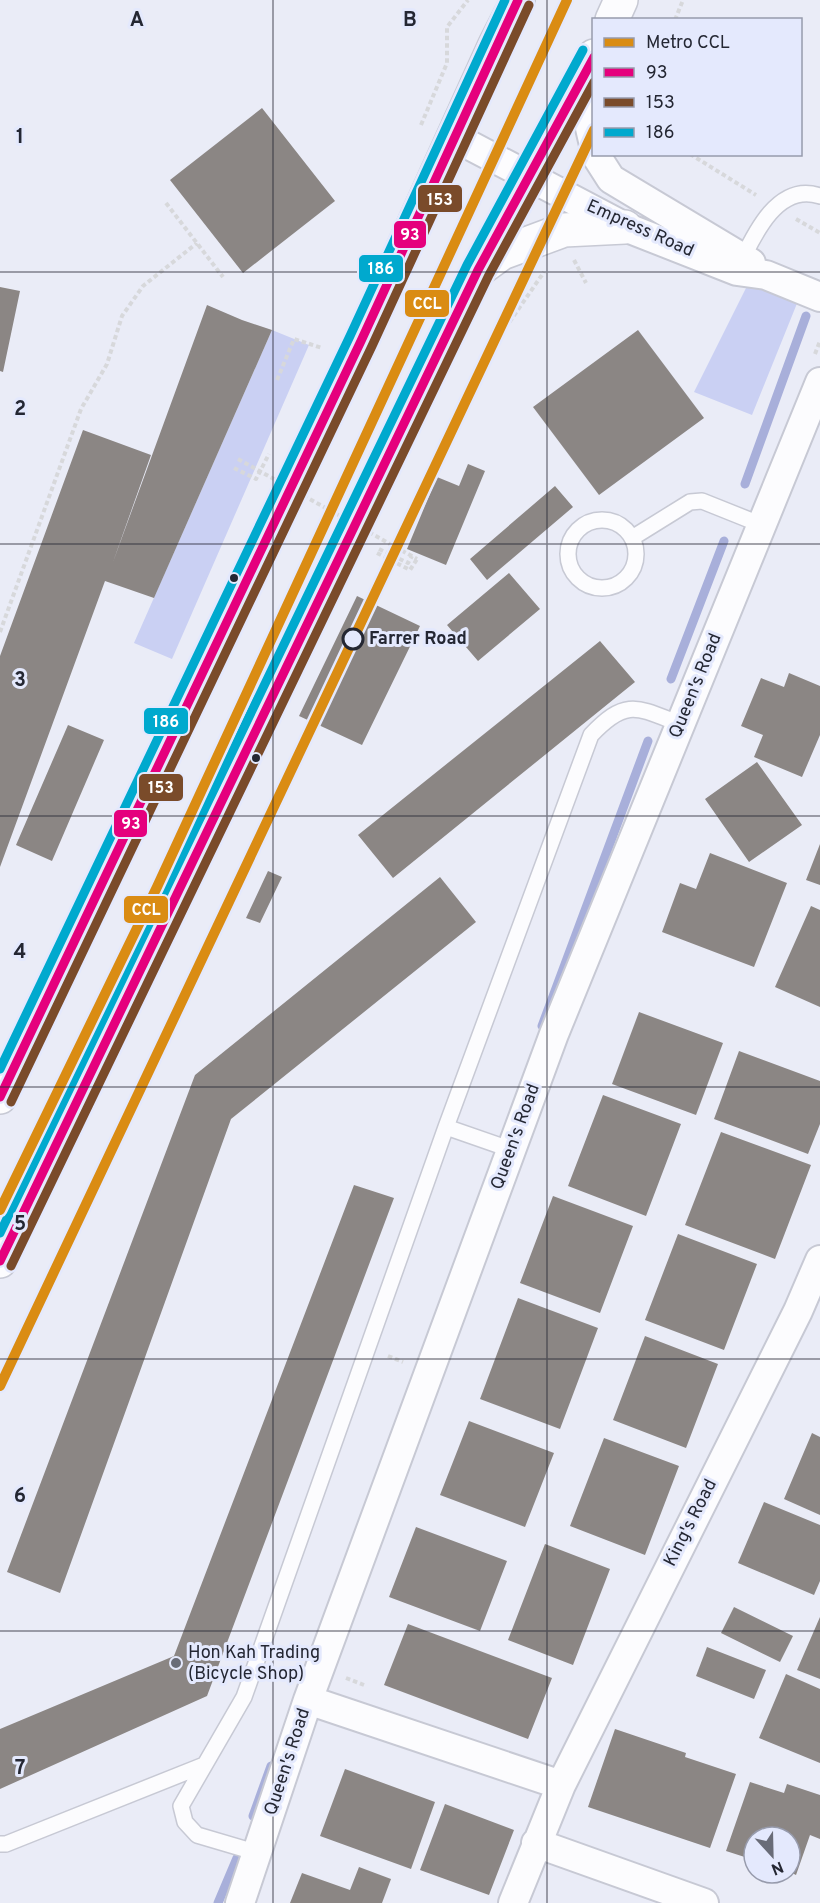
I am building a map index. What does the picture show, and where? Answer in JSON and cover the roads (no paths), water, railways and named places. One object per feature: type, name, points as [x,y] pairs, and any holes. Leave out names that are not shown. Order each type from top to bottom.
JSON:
[{"type":"highway","points":[[0,1097],[10,1056],[361,340],[495,45],[518,0]]},
{"type":"highway","points":[[613,18],[621,0]]},
{"type":"highway","points":[[0,1261],[478,270],[592,60]]},
{"type":"highway","points":[[478,270],[502,253],[568,242],[625,226]]},
{"type":"street","points":[[592,112],[590,128],[592,136]]},
{"type":"street","name":"Empress Road","points":[[454,137],[625,226],[740,264],[820,297]]},
{"type":"street","name":"Empress Road","points":[[597,156],[611,179],[740,264]]},
{"type":"street","name":"Queen's Road","points":[[240,1903],[308,1700],[554,1034],[820,382]]},
{"type":"street","name":"King's Road","points":[[513,1903],[561,1785],[798,1311],[820,1260]]},
{"type":"street","points":[[308,1700],[561,1785]]},
{"type":"street","points":[[536,1843],[704,1903]]},
{"type":"lane","points":[[740,264],[775,206],[786,197],[799,192],[820,196]]},
{"type":"lane","points":[[632,538],[690,502],[702,501],[762,525]]},
{"type":"lane","points":[[601,520],[613,522],[624,528],[632,538],[636,550],[633,568],[621,583],[609,588],[596,588],[585,584],[575,576],[569,565],[567,552],[571,540],[578,530],[589,523],[601,520]]},
{"type":"lane","points":[[258,1853],[197,1835],[185,1822],[181,1806],[244,1697],[446,1127],[591,735],[608,718],[625,709],[639,709],[680,724]]},
{"type":"lane","points":[[446,1127],[512,1150]]},
{"type":"lane","points":[[0,1844],[6,1844],[204,1765]]},
{"type":"waterway","points":[[745,484],[806,316]]},
{"type":"waterway","points":[[671,679],[724,541]]},
{"type":"waterway","points":[[542,1026],[648,741]]},
{"type":"waterway","points":[[253,1816],[271,1766]]},
{"type":"waterway","points":[[218,1903],[237,1858]]},
{"type":"metro line","name":"CCL","points":[[0,1210],[157,887],[567,0]]},
{"type":"metro line","name":"CCL","points":[[0,1386],[592,134]]},
{"type":"place","name":"Farrer Road","points":[[353,639]]},
{"type":"place","name":"Hon Kah Trading (Bicycle Shop)","points":[[176,1663]]}]
